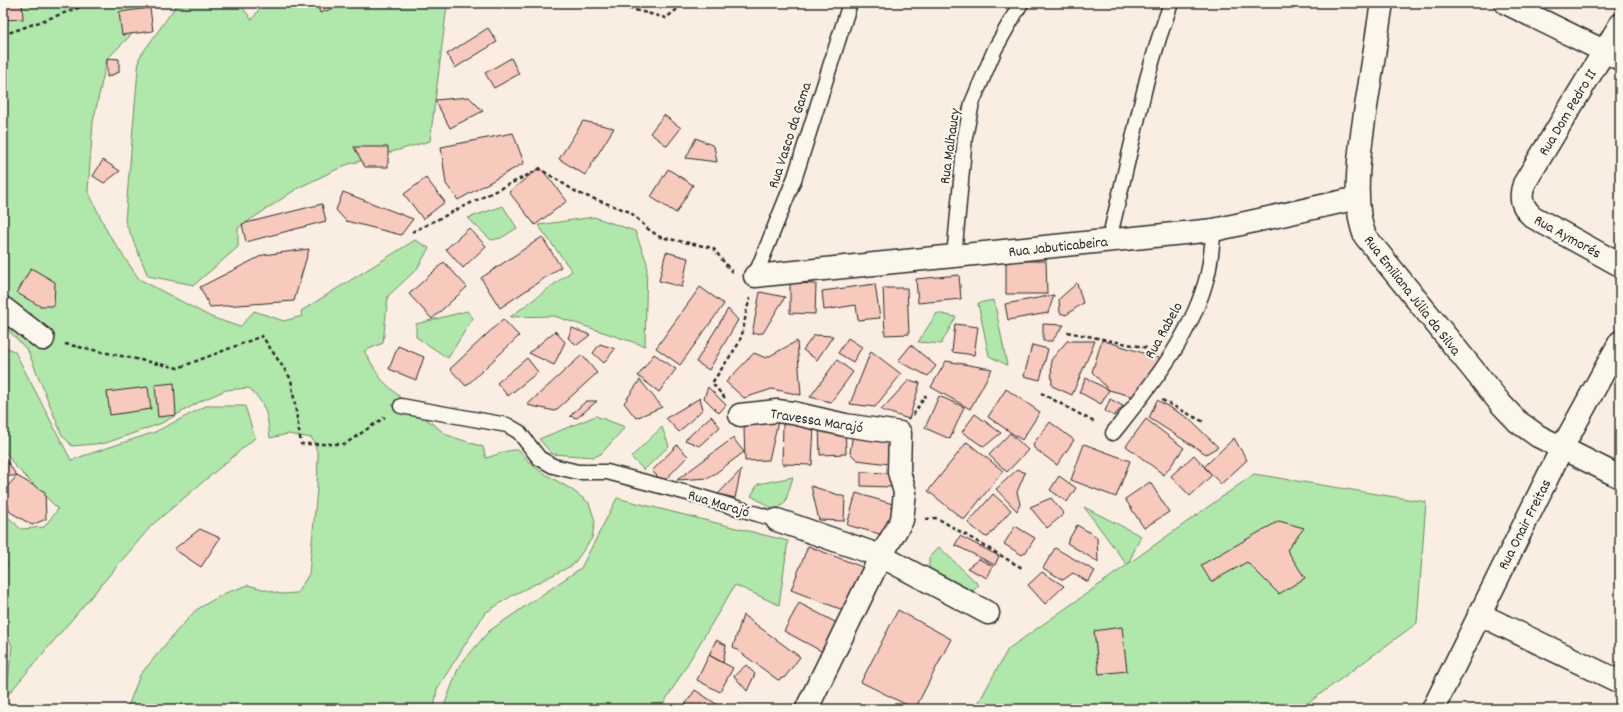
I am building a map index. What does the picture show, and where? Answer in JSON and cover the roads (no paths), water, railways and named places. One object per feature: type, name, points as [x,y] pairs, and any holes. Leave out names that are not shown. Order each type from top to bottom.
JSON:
[{"type":"street","name":"Rua Emiliana Júlia da Silva","points":[[1382,3],[1362,133],[1359,168],[1358,198],[1360,224],[1365,236],[1496,398],[1517,421],[1538,436],[1620,477]]},
{"type":"street","points":[[1506,3],[1612,55]]},
{"type":"street","name":"Rua Dom Pedro II","points":[[1522,202],[1521,193],[1524,184],[1612,55],[1620,25]]},
{"type":"street","name":"Rua Jabuticabeira","points":[[755,276],[1214,230],[1358,198]]},
{"type":"street","name":"Rua Aymorés","points":[[1522,202],[1526,211],[1533,218],[1620,265]]},
{"type":"street","points":[[3,308],[43,339]]},
{"type":"street","name":"Rua Onair Freitas","points":[[1433,709],[1562,448],[1620,342]]},
{"type":"street","name":"Travessa Marajó","points":[[740,415],[764,412],[782,412],[845,425],[900,433],[899,472],[905,492],[902,520],[881,556]]},
{"type":"street","name":"Rua Marajó","points":[[777,520],[881,556],[988,613]]},
{"type":"street","points":[[805,709],[881,556]]},
{"type":"street","points":[[1479,614],[1620,682]]},
{"type":"lane","name":"Rua Vasco da Gama","points":[[755,276],[796,177],[850,3]]},
{"type":"lane","name":"Rua Malhaucy","points":[[954,257],[965,137],[972,103],[995,49],[1022,3]]},
{"type":"lane","points":[[1109,240],[1148,79],[1159,38],[1171,3]]},
{"type":"lane","name":"Rua Rabelo","points":[[1113,433],[1173,353],[1190,320],[1201,294],[1210,260],[1214,230]]},
{"type":"lane","name":"Rua Marajó","points":[[401,406],[507,425],[519,432],[539,458],[553,466],[578,472],[607,472],[691,494],[777,520]]}]
